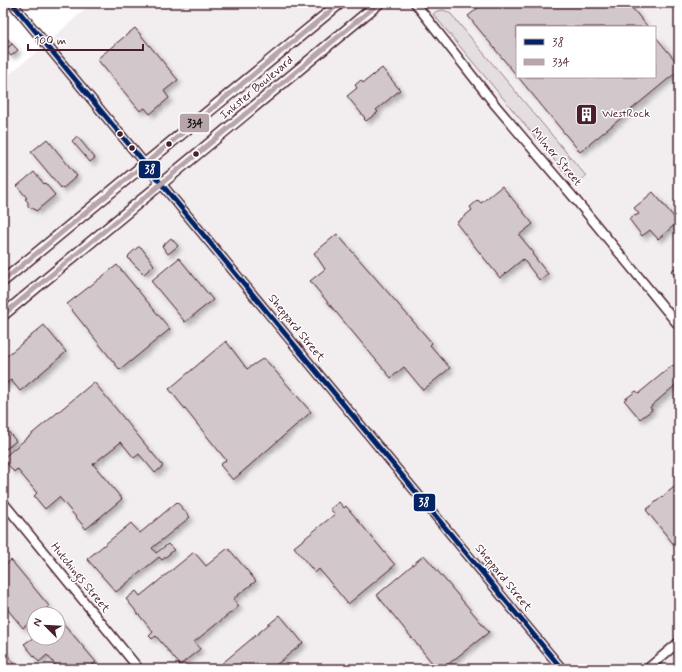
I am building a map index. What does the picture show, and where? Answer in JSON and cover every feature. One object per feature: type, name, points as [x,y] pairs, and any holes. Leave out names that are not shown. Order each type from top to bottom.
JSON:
[{"type":"main road","name":"Inkster Boulevard","points":[[3,281],[340,3]]},
{"type":"main road","name":"Inkster Boulevard","points":[[3,315],[379,3]]},
{"type":"street","name":"Sheppard Street","points":[[12,3],[562,669]]},
{"type":"street","name":"Milner Street","points":[[415,3],[496,106],[575,199],[679,326]]},
{"type":"street","name":"Hutchings Street","points":[[3,502],[137,668]]},
{"type":"street","points":[[647,669],[679,642]]},
{"type":"shaded area","points":[[92,3],[679,3],[679,669],[3,669],[3,79],[39,50]]},
{"type":"shaded area","points":[[444,10],[451,14],[586,176],[575,185],[433,14],[437,11]]},
{"type":"building","points":[[484,3],[628,3],[647,26],[516,26],[516,75],[468,16]]},
{"type":"building","points":[[135,28],[178,80],[164,91],[169,98],[150,114],[145,108],[140,111],[97,59]]},
{"type":"building","name":"WestRock","points":[[656,37],[679,65],[679,70],[580,152],[519,78],[656,78]]},
{"type":"building","points":[[7,38],[12,44],[5,50],[3,48],[3,41]]},
{"type":"building","points":[[12,44],[18,50],[11,56],[5,50]]},
{"type":"building","points":[[382,68],[400,90],[376,110],[378,112],[366,121],[347,96],[357,88],[355,85],[361,80],[363,83]]},
{"type":"building","points":[[77,136],[95,158],[90,162],[72,141]]},
{"type":"building","points":[[47,139],[77,176],[62,189],[31,152]]},
{"type":"building","points":[[34,172],[55,195],[36,211],[33,208],[28,207],[28,202],[25,199],[27,198],[17,186]]},
{"type":"building","points":[[502,186],[533,224],[519,235],[534,253],[532,254],[548,274],[540,281],[523,259],[500,278],[456,223],[472,210],[470,207],[478,200],[481,203]]},
{"type":"building","points":[[653,192],[678,222],[658,239],[650,230],[642,236],[629,219],[634,215],[639,214],[634,208]]},
{"type":"building","points":[[337,234],[432,343],[430,345],[450,368],[423,390],[404,367],[391,378],[310,281],[325,269],[314,253]]},
{"type":"building","points":[[171,238],[178,246],[168,254],[162,246]]},
{"type":"building","points":[[138,247],[141,247],[154,265],[144,274],[128,258],[129,255]]},
{"type":"building","points":[[179,258],[213,300],[185,322],[151,281]]},
{"type":"building","points":[[117,265],[170,329],[120,370],[67,304]]},
{"type":"building","points":[[679,265],[679,281],[671,271]]},
{"type":"building","points":[[44,325],[66,352],[20,391],[11,380],[3,386],[3,359]]},
{"type":"building","points":[[226,341],[247,369],[264,358],[311,412],[233,480],[220,465],[226,460],[169,389]]},
{"type":"building","points":[[673,365],[679,373],[679,382],[650,407],[652,410],[640,419],[624,400],[636,391],[639,393]]},
{"type":"building","points":[[94,382],[163,466],[155,473],[139,454],[134,458],[121,442],[93,464],[122,499],[86,529],[59,497],[45,509],[34,496],[37,493],[17,469],[14,472],[3,458]]},
{"type":"building","points":[[3,425],[16,441],[3,451]]},
{"type":"building","points":[[679,483],[679,551],[646,510]]},
{"type":"building","points":[[177,502],[190,517],[152,548],[156,553],[168,544],[174,550],[162,560],[159,557],[116,592],[87,559],[131,523],[140,533]]},
{"type":"building","points":[[339,502],[344,508],[346,506],[395,565],[348,604],[319,569],[315,573],[294,547],[335,514],[330,509]]},
{"type":"building","points":[[228,548],[256,581],[233,599],[239,606],[194,642],[200,649],[180,665],[156,636],[152,639],[149,636],[153,632],[126,599],[136,591],[140,596],[194,552],[206,566]]},
{"type":"building","points":[[424,555],[489,632],[442,669],[437,669],[377,595]]},
{"type":"building","points":[[11,560],[49,606],[26,606],[26,626],[23,628],[3,604],[3,567]]},
{"type":"building","points":[[280,615],[303,643],[271,669],[222,669],[219,666]]},
{"type":"building","points":[[66,626],[96,662],[87,669],[59,669],[47,655],[39,662],[24,644],[26,643],[26,646],[66,646]]},
{"type":"building","points":[[3,650],[19,669],[3,669]]},
{"type":"transit line","name":"38","points":[[12,3],[562,669]]},
{"type":"transit line","name":"334","points":[[3,281],[340,3]]},
{"type":"transit line","name":"334","points":[[3,315],[379,3]]},
{"type":"place","name":"WestRock","points":[[587,114]]}]
